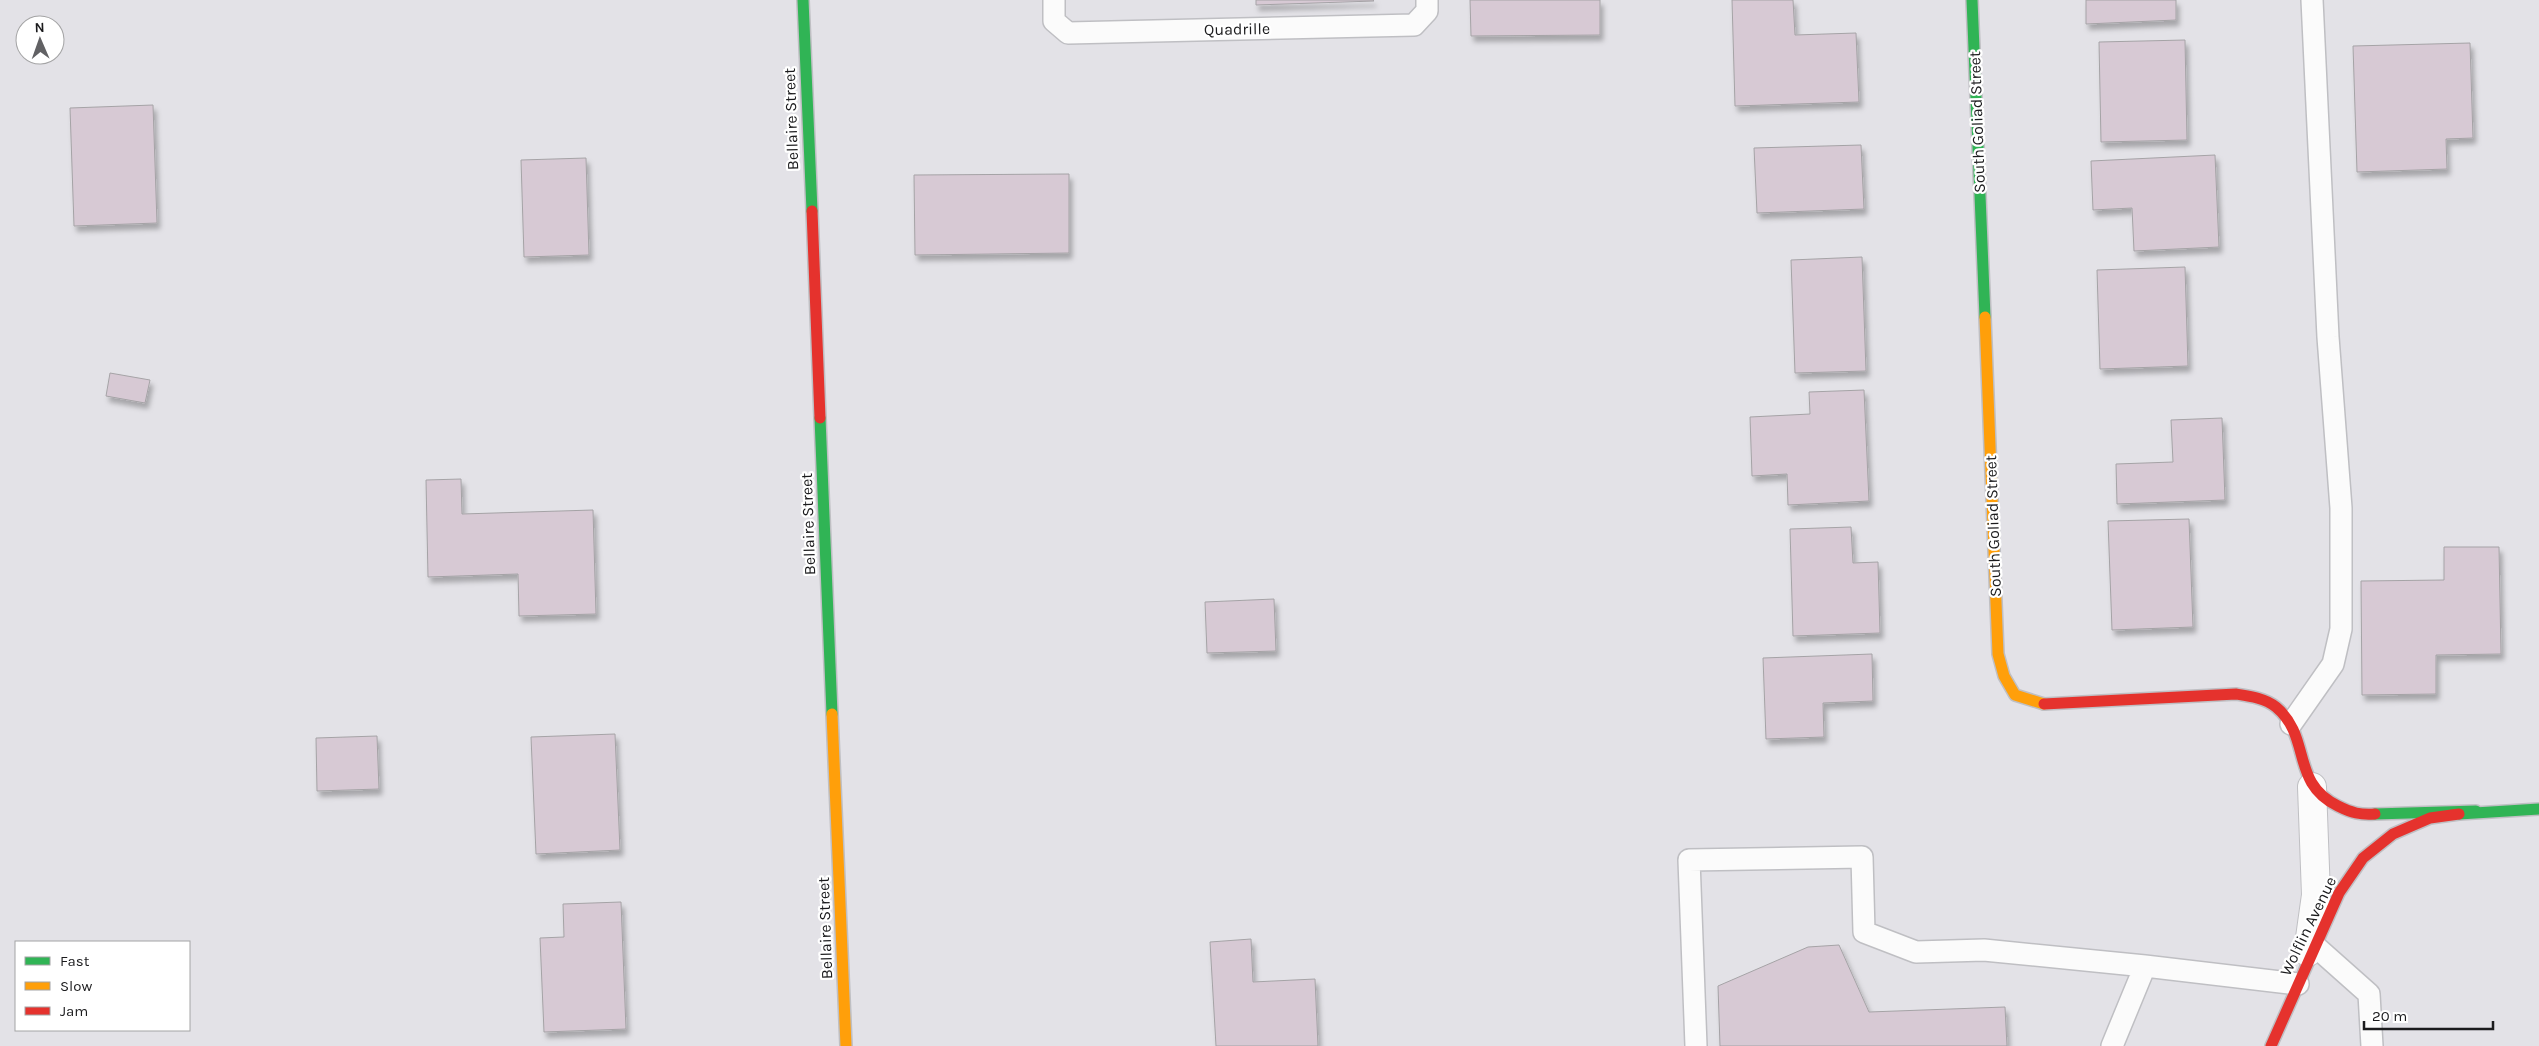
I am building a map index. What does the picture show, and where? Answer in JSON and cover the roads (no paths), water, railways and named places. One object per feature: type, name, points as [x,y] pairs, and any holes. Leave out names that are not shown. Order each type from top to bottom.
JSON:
[{"type":"street","name":"Bellaire Street","points":[[803,0],[846,1046]]},
{"type":"street","name":"South Goliad Street","points":[[1972,0],[1998,654],[2004,676],[2015,695],[2042,704],[2236,694],[2257,698],[2275,706],[2291,724],[2312,787],[2316,895],[2312,928],[2301,977]]},
{"type":"street","points":[[2312,787],[2323,799],[2357,816],[2476,811]]},
{"type":"street","name":"Wolflin Avenue","points":[[2271,1046],[2339,893],[2364,858],[2393,834],[2430,818],[2476,811],[2539,809]]},
{"type":"lane","name":"Quadrille","points":[[1054,0],[1054,21],[1068,33],[1414,26],[1428,11],[1427,0]]},
{"type":"lane","points":[[2291,724],[2332,664],[2341,629],[2341,508],[2328,336],[2312,0]]},
{"type":"lane","points":[[1696,1046],[1689,860],[1862,857],[1864,932],[1916,952],[1984,950],[2145,966],[2301,977]]},
{"type":"lane","points":[[2315,946],[2369,994],[2372,1046]]},
{"type":"lane","points":[[2112,1046],[2145,966]]}]
